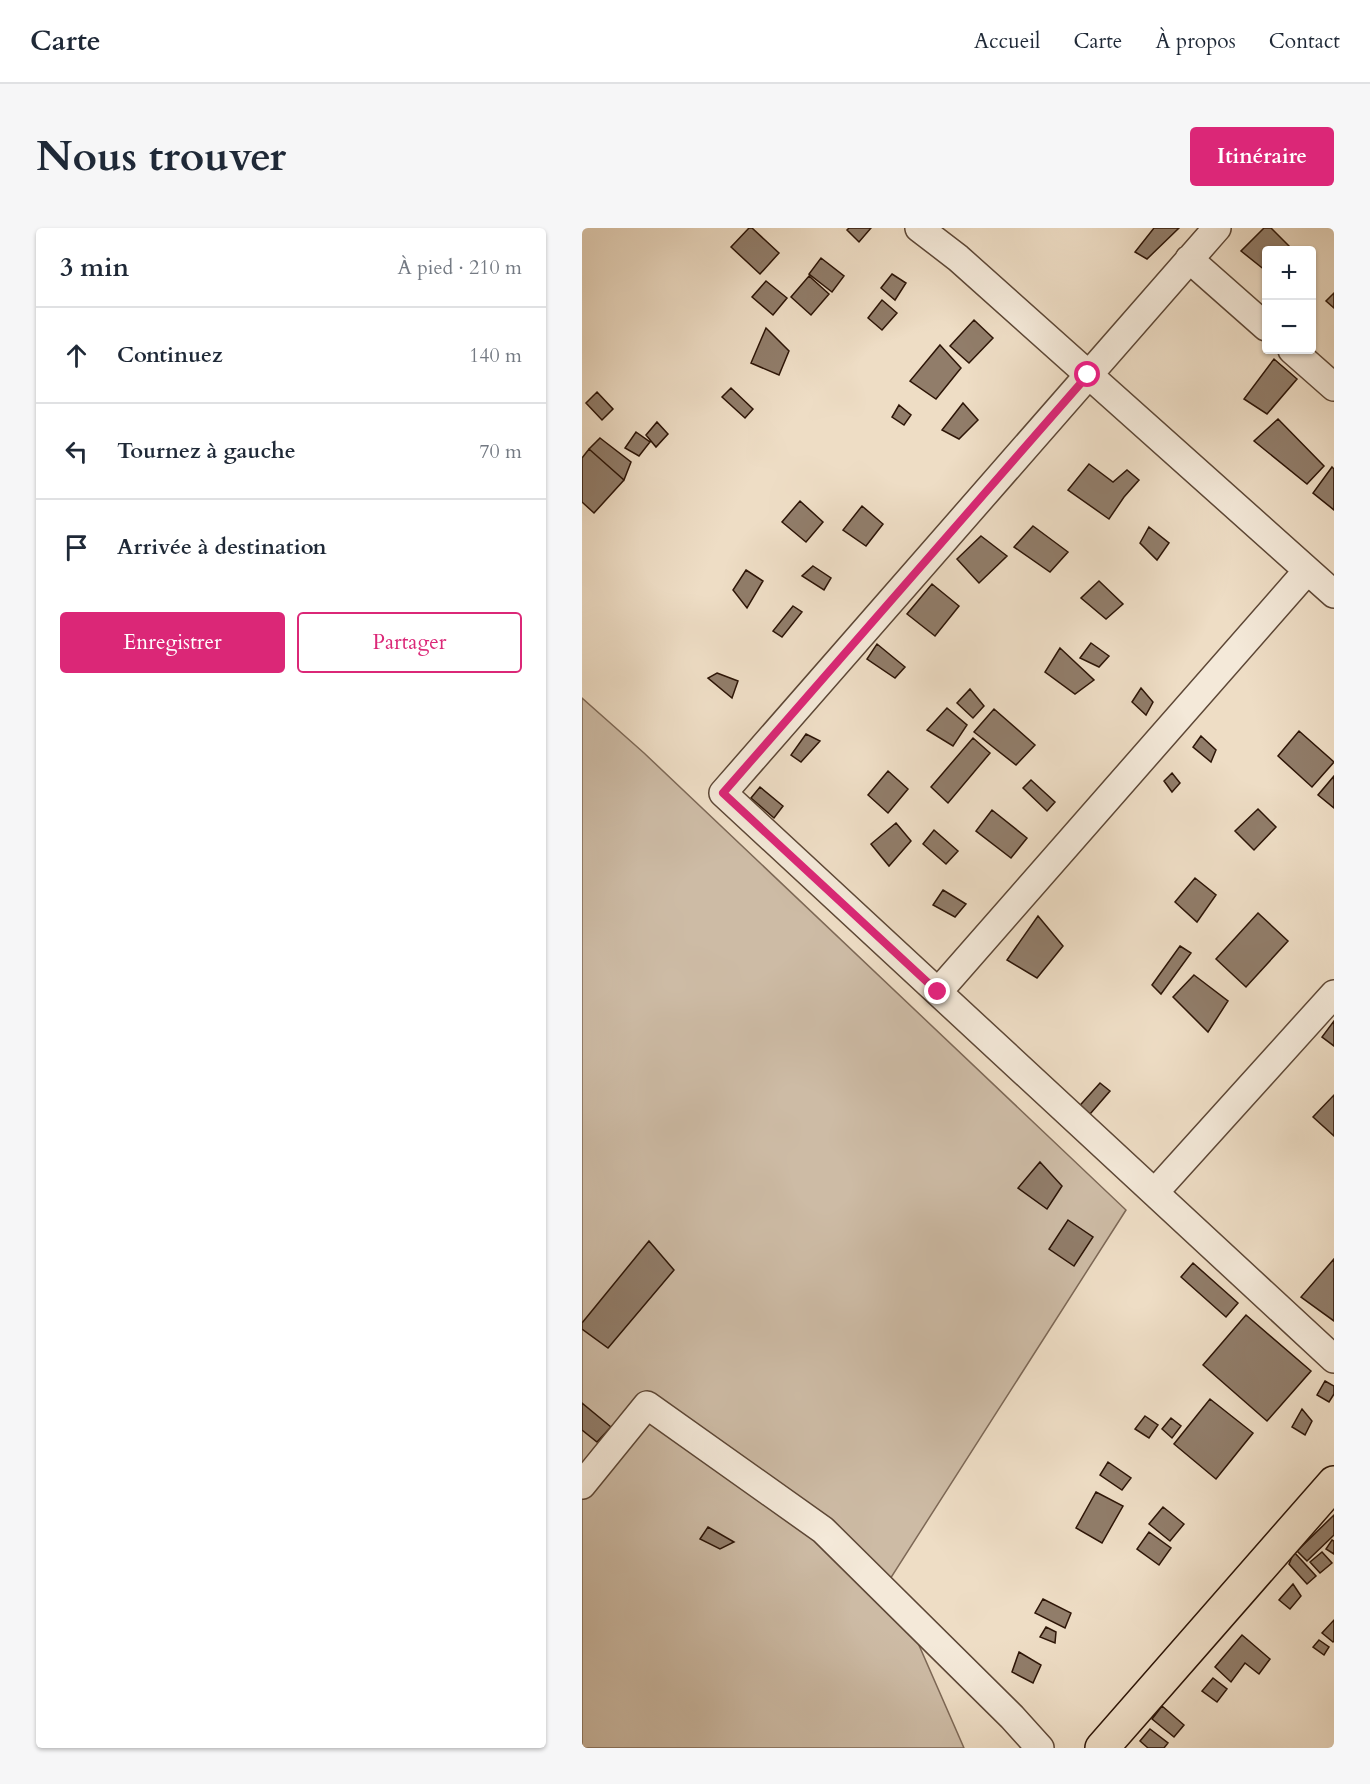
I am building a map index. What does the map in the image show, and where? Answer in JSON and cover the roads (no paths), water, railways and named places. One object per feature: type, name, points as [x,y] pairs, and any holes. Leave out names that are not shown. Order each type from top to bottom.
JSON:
[{"type":"highway","points":[[1102,1748],[1334,1483]]},
{"type":"street","points":[[919,228],[958,258],[1334,594]]},
{"type":"street","points":[[1217,228],[723,793],[1334,1359]]},
{"type":"street","points":[[1189,260],[1262,324]]},
{"type":"street","points":[[1297,354],[1334,387]]},
{"type":"street","points":[[938,992],[1306,571]]},
{"type":"street","points":[[1155,1192],[1334,994]]},
{"type":"street","points":[[582,1485],[647,1405],[823,1530],[1012,1717],[1040,1748]]}]
